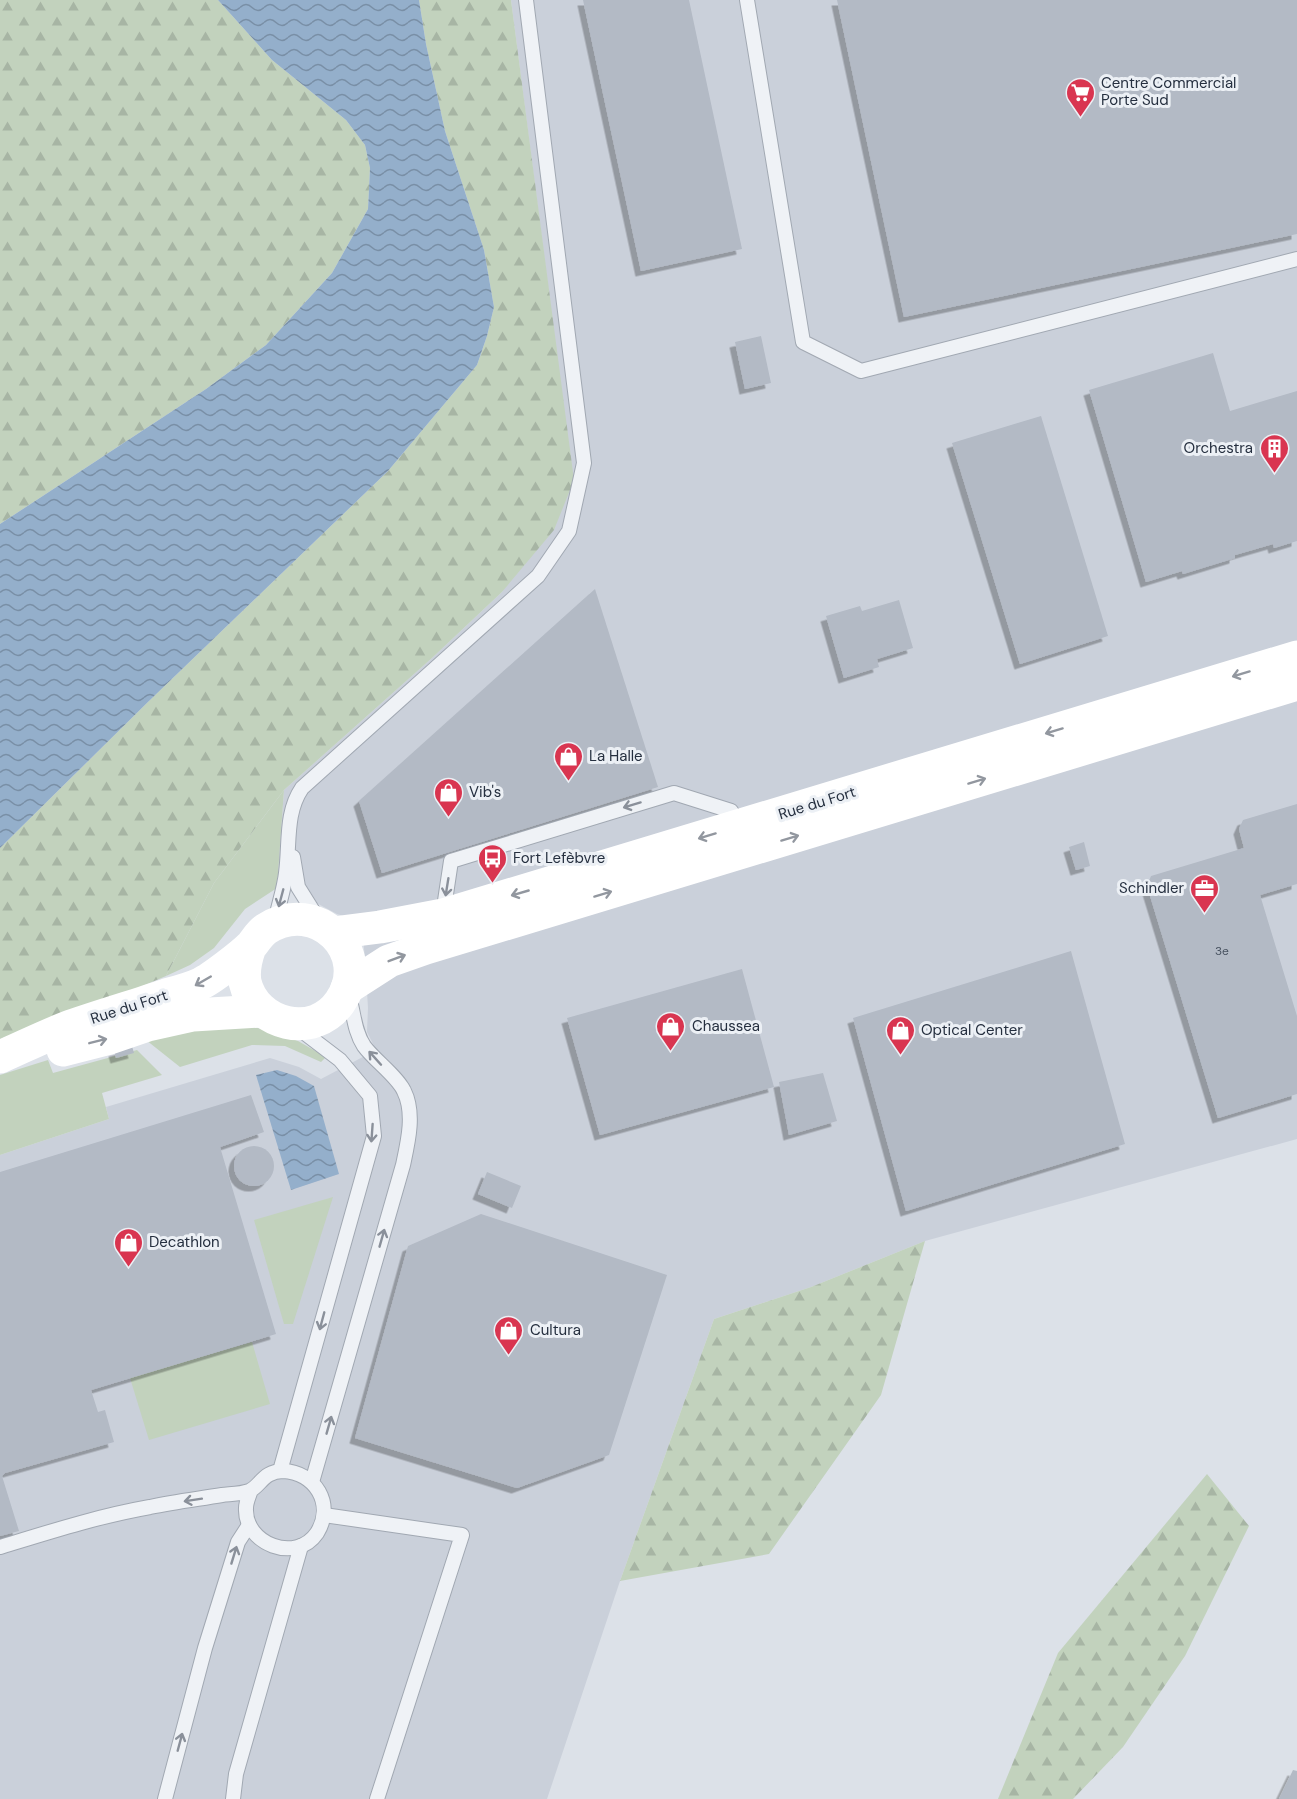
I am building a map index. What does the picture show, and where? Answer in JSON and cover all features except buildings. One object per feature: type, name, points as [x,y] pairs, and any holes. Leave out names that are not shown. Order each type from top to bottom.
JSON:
[{"type":"main road","name":"Rue du Fort","points":[[745,838],[1297,657]]},
{"type":"main road","name":"Rue du Fort","points":[[0,1065],[193,1015],[261,1011],[276,1021],[294,1024],[311,1023],[327,1015],[339,1004],[347,988],[443,929],[745,838],[1297,684]]},
{"type":"main road","name":"Rue du Fort","points":[[0,1057],[70,1027],[202,984],[250,947],[261,933],[275,923],[292,918],[308,919],[327,928],[443,929]]},
{"type":"main road","points":[[327,928],[343,945],[348,958],[350,973],[347,988]]},
{"type":"main road","points":[[250,947],[245,963],[245,981],[251,997],[261,1011]]},
{"type":"lane","points":[[275,923],[286,876],[290,815],[295,799],[303,788],[538,576],[569,531],[585,463],[526,0]]},
{"type":"lane","points":[[747,0],[802,342],[861,370],[1297,259]]},
{"type":"lane","points":[[443,929],[451,861],[674,792],[731,811],[745,838]]},
{"type":"lane","points":[[290,832],[298,887],[327,928]]},
{"type":"lane","points":[[312,1482],[403,1165],[410,1113],[404,1090],[363,1045],[354,1022],[347,988]]},
{"type":"lane","points":[[280,1471],[374,1136],[370,1096],[340,1060],[294,1024]]},
{"type":"lane","points":[[233,1799],[236,1774],[302,1546],[316,1533],[324,1515],[322,1497],[312,1482],[297,1473],[280,1471],[263,1477],[251,1491],[246,1508],[249,1525],[261,1542],[281,1549],[302,1546]]},
{"type":"lane","points":[[0,1547],[75,1524],[148,1507],[251,1491]]},
{"type":"lane","points":[[324,1515],[462,1535],[377,1799]]},
{"type":"lane","points":[[165,1799],[238,1542],[249,1525]]},
{"type":"shaded area","points":[[511,0],[1297,0],[1297,1139],[925,1241],[811,1287],[714,1319],[620,1581],[547,1799],[0,1799],[0,1155],[109,1119],[106,1107],[270,1058],[299,1067],[321,1079],[376,1050],[367,1032],[365,959],[363,938],[357,920],[337,914],[309,899],[303,880],[277,888],[284,790],[502,592],[573,480]]},
{"type":"green space","points":[[0,0],[218,0],[272,60],[346,120],[365,145],[370,168],[368,209],[332,273],[266,345],[206,389],[0,524]]},
{"type":"green space","points":[[419,0],[511,0],[574,480],[554,530],[502,592],[284,790],[214,883],[166,976],[79,1013],[0,1039],[0,848],[388,471],[477,365],[494,307],[484,250],[445,131]]},
{"type":"green space","points":[[284,790],[277,888],[245,909],[214,948],[190,965],[166,976],[214,883]]},
{"type":"green space","points":[[222,1020],[262,1029],[298,1041],[326,1057],[321,1062],[285,1046],[252,1045],[180,1067],[146,1040]]},
{"type":"green space","points":[[137,1050],[162,1075],[102,1093],[109,1119],[0,1155],[0,1075],[48,1060],[53,1073]]},
{"type":"green space","points":[[333,1197],[293,1324],[284,1324],[254,1220]]},
{"type":"green space","points":[[925,1241],[881,1395],[769,1554],[620,1581],[714,1319],[811,1287]]},
{"type":"green space","points":[[252,1342],[270,1404],[149,1440],[130,1378]]},
{"type":"green space","points":[[1207,1474],[1249,1526],[1185,1656],[1123,1747],[1073,1799],[998,1799],[1058,1653]]},
{"type":"water","points":[[218,0],[419,0],[445,131],[484,250],[494,307],[487,336],[477,365],[388,471],[0,848],[0,524],[206,389],[266,345],[332,273],[368,209],[370,168],[365,145],[346,120],[272,60]]},
{"type":"water","points":[[277,1070],[296,1076],[314,1086],[339,1174],[291,1190],[256,1075]]},
{"type":"place","name":"Centre Commercial Porte Sud","points":[[1080,118]]},
{"type":"place","name":"Orchestra","points":[[1274,474]]},
{"type":"place","name":"La Halle","points":[[568,782]]},
{"type":"place","name":"Vib's","points":[[448,818]]},
{"type":"place","name":"Fort Lefèbvre","points":[[492,884]]},
{"type":"place","name":"Schindler","points":[[1205,914]]},
{"type":"place","name":"Chaussea","points":[[671,1052]]},
{"type":"place","name":"Optical Center","points":[[900,1056]]},
{"type":"place","name":"Decathlon","points":[[128,1268]]},
{"type":"place","name":"Cultura","points":[[509,1356]]}]
